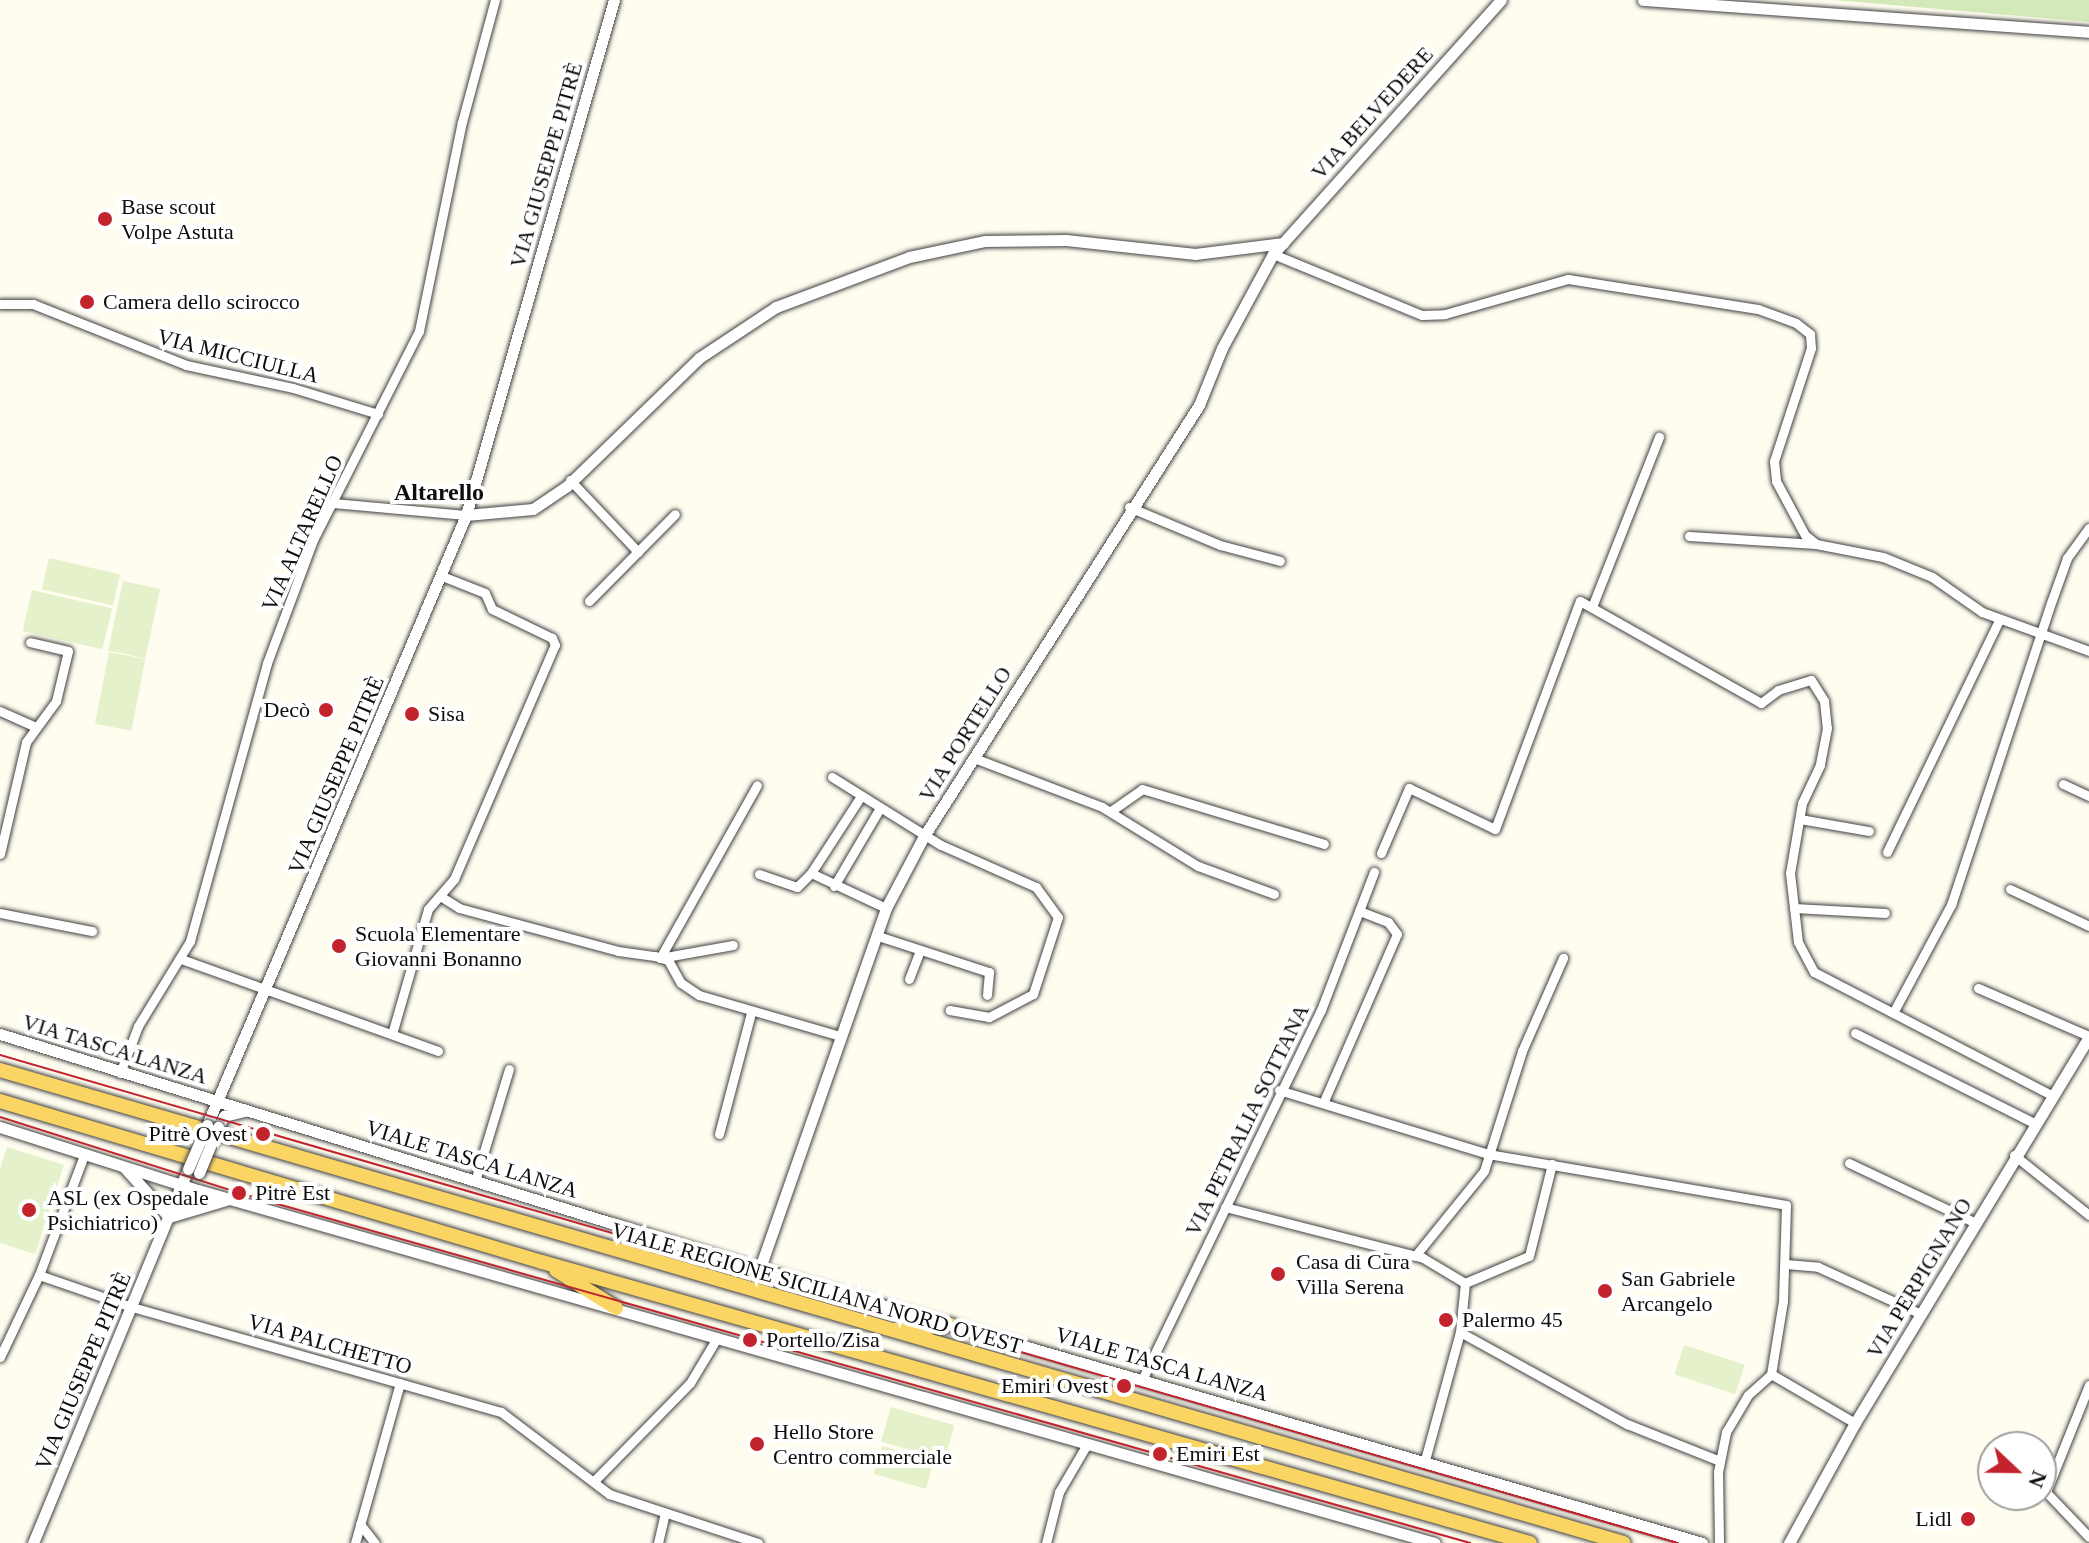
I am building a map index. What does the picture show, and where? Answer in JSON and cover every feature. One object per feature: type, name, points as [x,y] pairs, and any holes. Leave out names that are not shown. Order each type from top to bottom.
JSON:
[{"type":"main road","name":"VIALE REGIONE SICILIANA NORD OVEST","points":[[0,1070],[886,1331],[1624,1543]]},
{"type":"main road","points":[[0,1101],[542,1262],[1530,1543]]},
{"type":"main road","points":[[542,1262],[616,1308]]},
{"type":"main road","points":[[886,1331],[951,1325]]},
{"type":"street","name":"VIA ALTARELLO","points":[[120,1073],[138,1026],[181,959],[267,663],[332,503],[419,331],[458,137],[495,0]]},
{"type":"street","name":"VIA GIUSEPPE PITRÈ","points":[[33,1543],[182,1185],[194,1171],[218,1102],[466,515],[614,0]]},
{"type":"street","name":"VIA BELVEDERE","points":[[1273,254],[1501,0]]},
{"type":"street","points":[[1643,0],[2089,32]]},
{"type":"street","points":[[332,503],[466,515],[533,509],[570,480],[699,358],[776,307],[909,257],[985,241],[1066,240],[1195,254],[1283,243]]},
{"type":"street","points":[[1273,254],[1422,315],[1445,314],[1568,279],[1758,309],[1796,323],[1810,334],[1811,348],[1774,461],[1776,481],[1805,535],[1816,544]]},
{"type":"street","name":"VIA PORTELLO","points":[[760,1268],[840,1036],[882,938],[886,908],[924,836],[1129,507],[1199,405],[1222,348],[1273,254]]},
{"type":"street","name":"VIA MICCIULLA","points":[[0,304],[33,304],[186,365],[293,388],[378,414]]},
{"type":"street","points":[[1592,607],[1659,437]]},
{"type":"street","points":[[570,480],[638,552]]},
{"type":"street","points":[[1129,507],[1220,545],[1280,561]]},
{"type":"street","points":[[589,601],[675,514]]},
{"type":"street","points":[[1893,1013],[1951,905],[2067,558],[2089,528]]},
{"type":"street","points":[[1689,536],[1816,544],[1883,557],[1932,577],[1999,620],[2089,651]]},
{"type":"street","points":[[392,1034],[428,909],[454,879],[555,642],[492,609],[485,593],[442,576]]},
{"type":"street","points":[[1381,853],[1409,788],[1495,829],[1580,601],[1761,703],[1778,690],[1811,680],[1824,701],[1827,728],[1820,765],[1800,819],[1790,873],[1798,942],[1814,972],[2051,1095]]},
{"type":"street","points":[[1887,852],[1999,620]]},
{"type":"street","points":[[0,854],[26,742],[56,701],[68,651],[30,642]]},
{"type":"street","points":[[0,711],[36,727]]},
{"type":"street","points":[[974,758],[1111,811],[1198,866],[1274,894]]},
{"type":"street","points":[[832,777],[924,836],[1036,887],[1058,917],[1033,994],[989,1017],[950,1010]]},
{"type":"street","points":[[2063,784],[2089,796]]},
{"type":"street","points":[[664,959],[757,785]]},
{"type":"street","points":[[1111,811],[1142,789],[1324,844]]},
{"type":"street","points":[[759,874],[797,887],[811,873],[861,796]]},
{"type":"street","points":[[834,886],[880,808]]},
{"type":"street","points":[[1800,819],[1869,831]]},
{"type":"street","name":"VIA PETRALIA SOTTANA","points":[[1142,1380],[1279,1090],[1321,1010],[1374,872]]},
{"type":"street","points":[[811,873],[886,908]]},
{"type":"street","points":[[2010,889],[2089,926]]},
{"type":"street","points":[[440,896],[459,908],[664,959],[733,945]]},
{"type":"street","points":[[1794,908],[1885,913]]},
{"type":"street","points":[[1324,1101],[1397,934],[1388,922],[1359,911]]},
{"type":"street","points":[[0,913],[92,931]]},
{"type":"street","points":[[882,938],[919,953],[989,972],[987,995]]},
{"type":"street","points":[[909,979],[919,953]]},
{"type":"street","points":[[1415,1256],[1458,1210],[1484,1171],[1522,1051],[1563,958]]},
{"type":"street","points":[[181,959],[438,1051]]},
{"type":"street","points":[[664,959],[681,983],[699,995],[751,1013],[840,1036]]},
{"type":"street","points":[[1978,988],[2089,1036]]},
{"type":"street","points":[[719,1134],[751,1013]]},
{"type":"street","points":[[1855,1033],[2034,1123]]},
{"type":"street","name":"VIA TASCA LANZA","points":[[0,1034],[218,1102]]},
{"type":"street","name":"VIA PERPIGNANO","points":[[1789,1543],[1855,1423],[2014,1155],[2089,1036]]},
{"type":"street","points":[[475,1181],[509,1069]]},
{"type":"street","points":[[1279,1090],[1324,1101],[1488,1154],[1786,1205],[1786,1264],[1771,1374],[1748,1395],[1726,1432],[1720,1461],[1719,1543]]},
{"type":"street","points":[[218,1102],[245,1111]]},
{"type":"street","points":[[212,1126],[224,1116],[245,1111]]},
{"type":"street","name":"VIALE TASCA LANZA","points":[[245,1111],[951,1325],[1425,1460]]},
{"type":"street","points":[[0,1127],[198,1190],[1435,1543]]},
{"type":"street","points":[[0,1357],[39,1275],[84,1155]]},
{"type":"street","points":[[2014,1155],[2089,1215]]},
{"type":"street","points":[[1849,1163],[1976,1223]]},
{"type":"street","points":[[1465,1283],[1529,1256],[1552,1164]]},
{"type":"street","points":[[123,1167],[169,1217],[230,1199]]},
{"type":"street","name":"VIA GIUSEPPE PITRÈ","points":[[194,1171],[198,1190]]},
{"type":"street","points":[[1225,1207],[1415,1256],[1465,1283]]},
{"type":"street","points":[[1786,1264],[1818,1267],[1921,1314]]},
{"type":"street","name":"VIA PALCHETTO","points":[[39,1275],[132,1307],[501,1412],[609,1494],[758,1543]]},
{"type":"street","points":[[1465,1283],[1460,1332],[1425,1460],[1702,1543]]},
{"type":"street","points":[[1460,1332],[1627,1424],[1720,1461]]},
{"type":"street","points":[[594,1481],[690,1383],[717,1338]]},
{"type":"street","points":[[1771,1374],[1855,1423]]},
{"type":"street","points":[[355,1543],[400,1383]]},
{"type":"street","points":[[2089,1385],[2046,1492],[2089,1537]]},
{"type":"street","points":[[1046,1543],[1064,1479],[1087,1444]]},
{"type":"street","points":[[658,1543],[665,1513]]},
{"type":"street","points":[[360,1524],[375,1543]]},
{"type":"green space","points":[[1834,0],[2089,0],[2089,22]]},
{"type":"green space","points":[[49,558],[120,574],[113,606],[42,589]]},
{"type":"green space","points":[[123,581],[160,589],[145,658],[108,650]]},
{"type":"green space","points":[[32,590],[112,608],[102,649],[23,631]]},
{"type":"green space","points":[[109,652],[145,659],[131,731],[95,724]]},
{"type":"green space","name":"ASL (ex Ospedale Psichiatrico)","points":[[7,1147],[64,1165],[35,1254],[0,1243],[0,1169]]},
{"type":"green space","points":[[1684,1345],[1745,1365],[1735,1394],[1674,1374]]},
{"type":"green space","points":[[891,1407],[954,1425],[945,1460],[881,1442]]},
{"type":"green space","points":[[882,1446],[934,1461],[926,1489],[874,1474]]},
{"type":"tram line","points":[[0,1055],[1677,1543]]},
{"type":"tram line","points":[[0,1117],[239,1193],[1470,1543]]},
{"type":"place","name":"Base scout Volpe Astuta","points":[[105,219]]},
{"type":"place","name":"Camera dello scirocco","points":[[87,302]]},
{"type":"place","name":"Decò","points":[[326,710]]},
{"type":"place","name":"Sisa","points":[[412,714]]},
{"type":"place","name":"Scuola Elementare Giovanni Bonanno","points":[[339,946]]},
{"type":"place","name":"Pitrè Ovest","points":[[263,1134]]},
{"type":"place","name":"Pitrè Est","points":[[239,1193]]},
{"type":"place","name":"ASL (ex Ospedale Psichiatrico)","points":[[29,1210]]},
{"type":"place","name":"Casa di Cura Villa Serena","points":[[1278,1274]]},
{"type":"place","name":"San Gabriele Arcangelo","points":[[1605,1291]]},
{"type":"place","name":"Palermo 45","points":[[1446,1320]]},
{"type":"place","name":"Portello/Zisa","points":[[750,1340]]},
{"type":"place","name":"Emiri Ovest","points":[[1124,1386]]},
{"type":"place","name":"Hello Store Centro commerciale","points":[[757,1444]]},
{"type":"place","name":"Emiri Est","points":[[1160,1454]]},
{"type":"place","name":"Lidl","points":[[1968,1519]]},
{"type":"district","name":"Altarello","points":[[439,493]]}]
